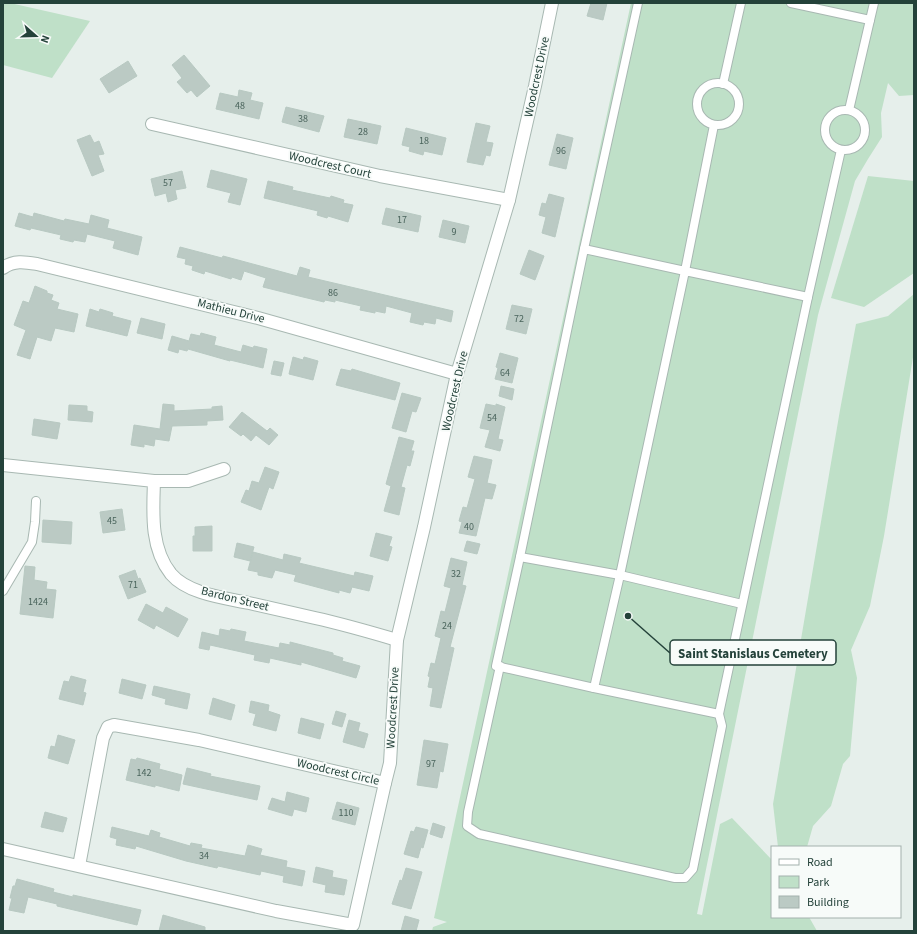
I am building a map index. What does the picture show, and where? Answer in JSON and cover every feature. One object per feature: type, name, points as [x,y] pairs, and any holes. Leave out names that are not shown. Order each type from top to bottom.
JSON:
[{"type":"street","name":"Woodcrest Drive","points":[[385,783],[390,763],[397,640],[424,527],[457,374],[509,200],[552,3]]},
{"type":"street","name":"Woodcrest Court","points":[[152,124],[380,176],[509,200]]},
{"type":"street","name":"Mathieu Drive","points":[[3,268],[10,264],[20,262],[37,264],[258,318],[457,374]]},
{"type":"street","points":[[3,465],[154,481],[188,481],[224,469]]},
{"type":"street","name":"Bardon Street","points":[[154,481],[153,514],[156,543],[160,556],[165,565],[178,581],[189,587],[215,596],[315,618],[397,640]]},
{"type":"street","name":"Woodcrest Circle","points":[[3,849],[276,911],[353,925],[385,783],[199,740],[114,725],[108,727],[103,738],[79,866]]},
{"type":"lane","points":[[638,3],[496,666],[719,714]]},
{"type":"lane","points":[[723,84],[741,3]]},
{"type":"lane","points":[[791,3],[870,20]]},
{"type":"lane","points":[[849,110],[874,3]]},
{"type":"lane","points":[[716,84],[723,84],[730,87],[735,92],[738,98],[739,106],[737,113],[728,123],[714,125],[708,122],[699,113],[697,106],[698,100],[700,94],[705,89],[716,84]]},
{"type":"lane","points":[[843,110],[849,110],[861,117],[865,130],[864,137],[855,148],[841,150],[830,144],[826,139],[824,132],[825,126],[831,115],[843,110]]},
{"type":"lane","points":[[594,688],[620,575],[685,271],[714,125]]},
{"type":"lane","points":[[500,666],[468,812],[467,826],[479,834],[668,877],[685,878],[693,869],[722,726],[719,714],[841,150]]},
{"type":"lane","points":[[584,250],[808,297]]},
{"type":"lane","points":[[3,591],[32,542],[36,501]]},
{"type":"lane","points":[[520,557],[620,575],[742,604]]},
{"type":"green space","points":[[3,3],[10,3],[90,21],[52,78],[3,65]]},
{"type":"green space","points":[[631,3],[914,3],[914,95],[899,96],[888,83],[881,113],[882,137],[855,181],[818,315],[697,914],[702,915],[720,824],[732,818],[771,859],[771,918],[810,918],[817,931],[432,931],[433,927],[447,922],[434,918]]},
{"type":"green space","points":[[868,176],[914,181],[914,273],[864,307],[831,298]]},
{"type":"green space","points":[[914,294],[914,351],[884,536],[870,606],[851,650],[857,678],[850,756],[843,764],[831,806],[813,826],[807,846],[778,846],[773,804],[856,324],[888,316]]},
{"type":"building","points":[[591,3],[607,3],[603,20],[587,16]]},
{"type":"building","points":[[184,55],[210,86],[197,97],[191,90],[187,93],[177,82],[182,78],[172,65]]},
{"type":"building","points":[[128,61],[137,76],[109,93],[100,79]]},
{"type":"building","points":[[239,90],[252,93],[250,100],[263,103],[259,119],[216,109],[220,93],[238,97]]},
{"type":"building","points":[[286,107],[324,116],[319,132],[282,122]]},
{"type":"building","points":[[348,119],[381,126],[377,144],[344,137]]},
{"type":"building","points":[[476,123],[490,126],[486,142],[493,143],[490,156],[486,155],[483,165],[467,162]]},
{"type":"building","points":[[406,128],[446,138],[442,155],[424,151],[423,155],[409,151],[410,147],[402,145]]},
{"type":"building","points":[[557,134],[573,138],[566,169],[549,165]]},
{"type":"building","points":[[90,135],[94,143],[99,141],[104,154],[98,155],[104,171],[92,176],[77,140]]},
{"type":"building","points":[[211,170],[247,179],[240,205],[228,202],[231,193],[207,187]]},
{"type":"building","points":[[182,171],[186,188],[175,190],[177,199],[168,202],[166,193],[155,196],[151,179]]},
{"type":"building","points":[[268,181],[293,187],[292,190],[330,198],[331,196],[344,200],[343,203],[353,205],[348,222],[328,216],[327,218],[317,215],[318,211],[264,198]]},
{"type":"building","points":[[549,194],[564,198],[555,237],[542,233],[546,217],[539,215],[542,203],[546,204]]},
{"type":"building","points":[[386,208],[421,216],[418,232],[382,224]]},
{"type":"building","points":[[19,213],[33,217],[34,213],[64,221],[65,219],[89,224],[91,215],[109,220],[107,228],[142,237],[138,255],[113,248],[115,241],[87,234],[85,242],[74,240],[73,242],[60,239],[61,235],[15,226]]},
{"type":"building","points":[[443,220],[469,226],[465,243],[439,237]]},
{"type":"building","points":[[180,247],[222,258],[223,256],[297,276],[300,267],[310,270],[308,277],[453,311],[451,322],[436,318],[435,324],[424,322],[423,325],[410,322],[412,313],[386,306],[385,313],[375,311],[375,313],[360,310],[361,306],[335,300],[335,302],[325,300],[324,302],[303,297],[263,287],[266,278],[244,271],[241,280],[232,277],[231,279],[205,271],[204,274],[192,270],[193,266],[185,264],[186,259],[177,257]]},
{"type":"building","points":[[529,250],[544,256],[535,280],[520,274]]},
{"type":"building","points":[[35,286],[53,295],[51,300],[59,303],[57,309],[78,314],[74,332],[55,328],[51,341],[37,337],[30,359],[17,355],[26,330],[14,325],[23,301],[29,303]]},
{"type":"building","points":[[512,305],[532,309],[526,334],[506,329]]},
{"type":"building","points":[[90,309],[99,312],[100,309],[113,313],[112,316],[131,321],[127,336],[86,326]]},
{"type":"building","points":[[141,318],[165,324],[162,339],[137,333]]},
{"type":"building","points":[[201,333],[216,337],[214,345],[241,352],[243,345],[253,348],[254,346],[267,349],[263,368],[230,361],[188,349],[187,351],[179,349],[178,353],[168,350],[172,336],[189,341],[191,334],[200,336]]},
{"type":"building","points":[[500,353],[518,358],[512,383],[495,379],[498,368],[496,367]]},
{"type":"building","points":[[293,357],[303,360],[304,357],[318,361],[313,380],[289,374]]},
{"type":"building","points":[[274,361],[284,363],[281,376],[271,374]]},
{"type":"building","points":[[341,369],[351,371],[352,369],[400,383],[395,400],[336,385]]},
{"type":"building","points":[[501,386],[514,389],[512,400],[499,396]]},
{"type":"building","points":[[402,393],[421,398],[416,412],[412,411],[406,432],[392,428]]},
{"type":"building","points":[[163,404],[174,405],[174,411],[212,409],[212,407],[222,406],[223,420],[207,421],[207,425],[172,426],[169,441],[155,439],[154,446],[144,444],[144,447],[131,445],[134,425],[160,429]]},
{"type":"building","points":[[486,404],[496,406],[496,404],[505,407],[498,439],[503,440],[500,451],[485,447],[490,430],[480,428]]},
{"type":"building","points":[[69,405],[87,406],[87,411],[93,412],[92,422],[68,420]]},
{"type":"building","points":[[242,412],[267,431],[270,428],[278,435],[269,445],[256,435],[251,441],[243,434],[241,436],[229,427]]},
{"type":"building","points":[[34,419],[60,423],[57,439],[32,435]]},
{"type":"building","points":[[399,437],[414,441],[411,451],[414,451],[410,466],[407,465],[401,487],[405,488],[399,515],[384,511],[391,486],[386,484]]},
{"type":"building","points":[[474,456],[492,460],[487,483],[496,485],[492,499],[485,498],[476,536],[459,533],[462,522],[459,521],[463,507],[467,508],[475,479],[468,477]]},
{"type":"building","points":[[265,467],[279,472],[273,489],[269,487],[261,510],[241,502],[246,490],[249,491],[252,481],[259,483]]},
{"type":"building","points":[[122,509],[125,530],[103,533],[100,512]]},
{"type":"building","points":[[43,520],[72,522],[71,544],[42,542]]},
{"type":"building","points":[[212,526],[212,551],[193,551],[193,536],[195,536],[195,527]]},
{"type":"building","points":[[376,533],[392,537],[389,546],[392,547],[388,561],[370,556]]},
{"type":"building","points":[[467,541],[480,544],[477,554],[464,551]]},
{"type":"building","points":[[237,543],[254,547],[250,561],[234,557]]},
{"type":"building","points":[[253,552],[283,560],[284,554],[301,558],[299,563],[354,576],[355,572],[373,576],[369,591],[352,587],[350,593],[339,590],[339,593],[294,581],[296,575],[275,570],[272,578],[258,575],[258,572],[248,570]]},
{"type":"building","points":[[451,558],[467,562],[462,585],[466,586],[450,647],[454,648],[441,708],[430,706],[433,688],[428,687],[430,677],[428,676],[431,663],[435,664],[441,638],[435,636],[441,611],[445,612],[451,588],[444,586]]},
{"type":"building","points":[[25,566],[35,567],[34,580],[47,582],[46,589],[56,590],[53,618],[20,614]]},
{"type":"building","points":[[135,570],[138,579],[140,578],[146,592],[128,599],[119,576]]},
{"type":"building","points":[[146,604],[163,613],[166,607],[188,619],[178,637],[156,625],[154,629],[138,620]]},
{"type":"building","points":[[220,629],[230,631],[231,629],[246,632],[244,641],[279,648],[280,643],[290,645],[290,642],[333,653],[333,655],[343,658],[342,661],[360,666],[356,678],[301,662],[301,665],[270,658],[269,663],[254,660],[255,655],[210,645],[209,650],[199,648],[202,632],[219,636]]},
{"type":"building","points":[[71,676],[86,680],[83,692],[86,693],[83,705],[59,699],[64,681],[69,682]]},
{"type":"building","points":[[122,679],[146,685],[142,699],[119,693]]},
{"type":"building","points":[[154,686],[190,694],[187,709],[165,704],[166,699],[152,695]]},
{"type":"building","points":[[213,698],[235,705],[231,720],[209,714]]},
{"type":"building","points":[[251,701],[269,705],[268,711],[280,715],[276,731],[253,725],[256,714],[249,712]]},
{"type":"building","points":[[336,711],[346,714],[342,727],[332,724]]},
{"type":"building","points":[[301,718],[324,724],[320,739],[298,733]]},
{"type":"building","points":[[349,720],[360,723],[358,731],[368,734],[364,748],[343,742]]},
{"type":"building","points":[[58,735],[75,740],[68,764],[48,758],[51,746],[55,747]]},
{"type":"building","points":[[424,740],[448,744],[443,772],[440,771],[437,788],[417,785]]},
{"type":"building","points":[[137,758],[160,764],[159,769],[182,775],[179,791],[126,780],[131,759],[136,760]]},
{"type":"building","points":[[187,768],[211,774],[210,776],[260,786],[257,800],[183,784]]},
{"type":"building","points":[[287,792],[309,798],[306,812],[294,809],[292,816],[268,809],[272,798],[285,802]]},
{"type":"building","points":[[337,802],[359,808],[355,825],[332,819]]},
{"type":"building","points":[[45,812],[67,818],[63,832],[41,827]]},
{"type":"building","points":[[433,823],[445,827],[442,838],[430,834]]},
{"type":"building","points":[[112,827],[149,836],[151,830],[160,833],[159,837],[190,846],[191,843],[202,845],[201,848],[245,856],[248,845],[262,849],[260,855],[287,861],[286,867],[305,871],[302,886],[283,882],[284,876],[261,871],[260,875],[218,866],[217,868],[186,861],[136,846],[135,849],[116,845],[117,839],[110,837]]},
{"type":"building","points":[[416,827],[428,830],[423,848],[421,847],[418,858],[404,854],[411,831],[414,832]]},
{"type":"building","points":[[316,867],[333,871],[332,877],[347,880],[344,895],[325,892],[326,885],[313,882]]},
{"type":"building","points":[[406,868],[422,872],[411,909],[392,904],[400,880],[402,881]]},
{"type":"building","points":[[17,879],[54,889],[53,892],[73,897],[73,895],[141,910],[137,925],[57,906],[57,904],[28,897],[24,913],[9,910],[13,886],[15,886]]},
{"type":"building","points":[[163,915],[205,927],[205,931],[159,931]]},
{"type":"building","points":[[405,916],[419,920],[416,931],[401,931]]},
{"type":"place","name":"Saint Stanislaus Cemetery","points":[[628,616]]}]
